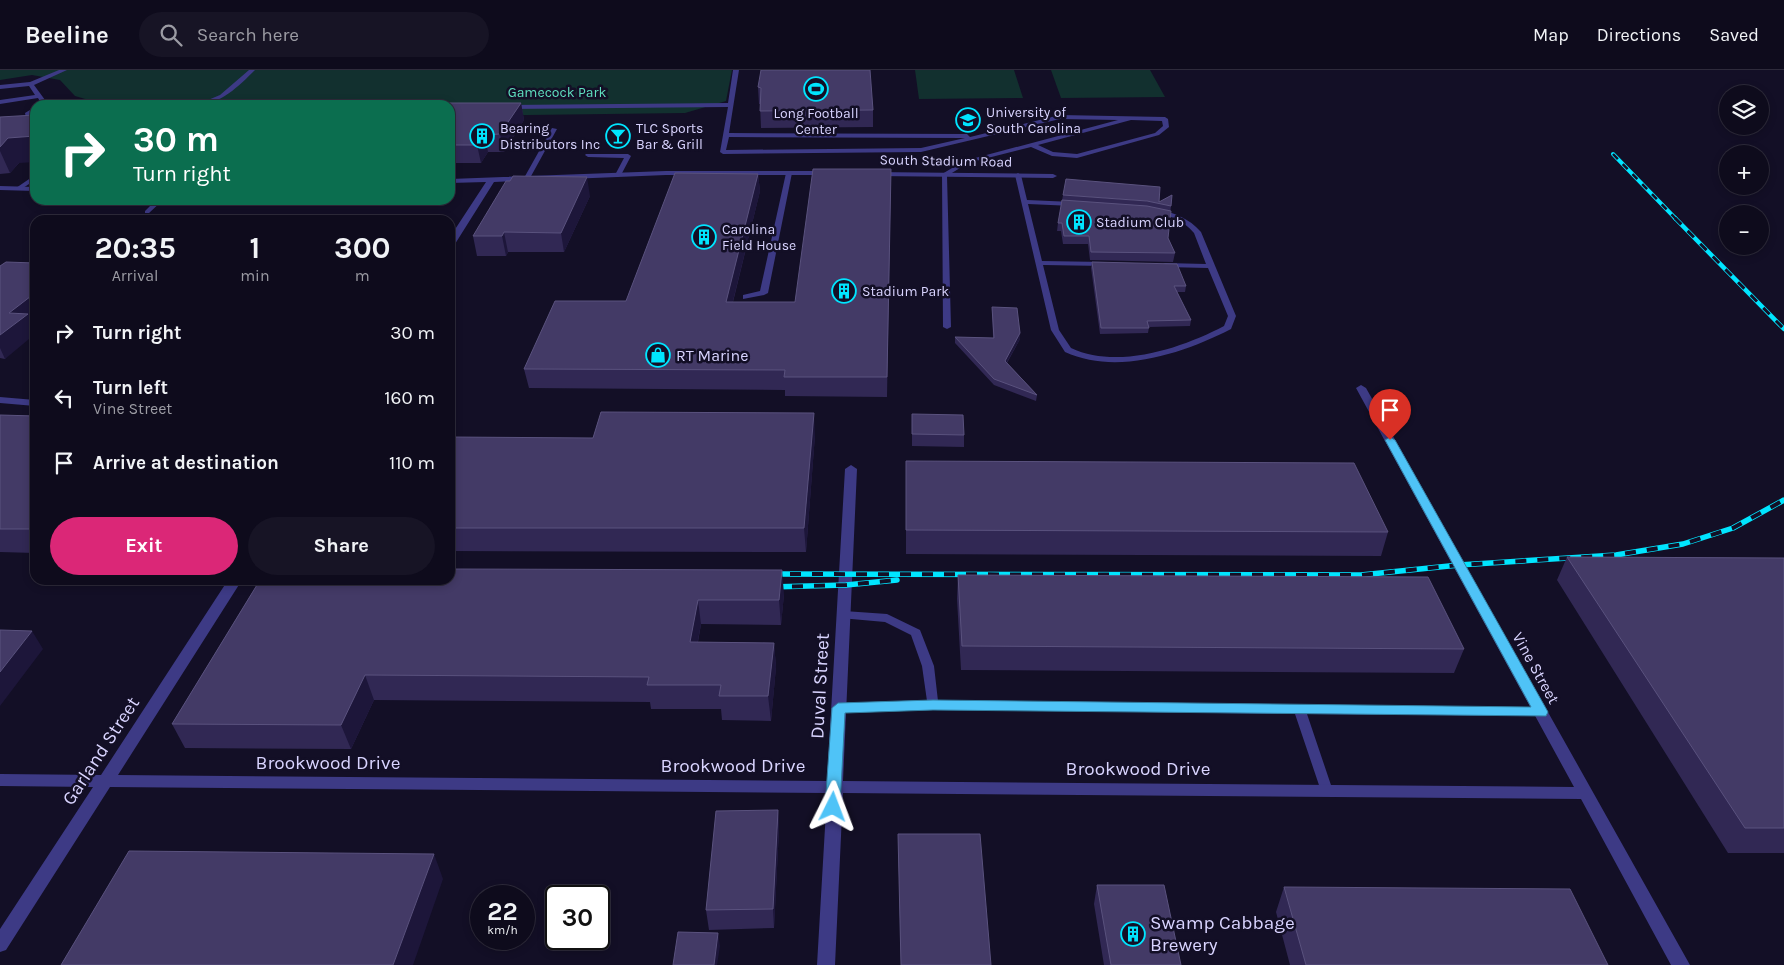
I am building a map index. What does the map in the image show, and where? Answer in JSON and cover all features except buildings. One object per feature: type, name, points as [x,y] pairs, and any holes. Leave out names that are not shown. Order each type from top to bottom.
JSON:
[{"type":"street","points":[[455,181],[618,175],[833,174]]},
{"type":"street","name":"South Stadium Road","points":[[870,174],[1053,176]]},
{"type":"street","points":[[455,236],[492,179]]},
{"type":"street","points":[[0,188],[30,189]]},
{"type":"street","name":"Vine Street","points":[[1361,388],[1681,965]]},
{"type":"street","points":[[0,400],[30,403]]},
{"type":"street","name":"Duval Street","points":[[826,965],[851,469]]},
{"type":"street","name":"Garland Street","points":[[0,944],[232,585]]},
{"type":"street","name":"Brookwood Drive","points":[[0,780],[1586,793]]},
{"type":"lane","points":[[0,87],[31,84],[64,70]]},
{"type":"lane","points":[[214,100],[222,96],[252,70]]},
{"type":"lane","points":[[736,70],[723,152],[921,150],[1060,117],[1165,119],[1166,127],[1157,134],[1077,156],[1052,154],[1032,146]]},
{"type":"lane","points":[[31,84],[42,100]]},
{"type":"lane","points":[[0,102],[40,96]]},
{"type":"lane","points":[[498,107],[731,105]]},
{"type":"lane","points":[[19,118],[30,118]]},
{"type":"lane","points":[[947,327],[944,175],[966,162],[1132,118]]},
{"type":"lane","points":[[527,178],[554,129]]},
{"type":"lane","points":[[726,135],[983,136]]},
{"type":"lane","points":[[588,155],[628,156],[618,175]]},
{"type":"lane","points":[[746,297],[764,293],[789,173]]},
{"type":"lane","points":[[1018,175],[1055,330],[1061,342],[1069,350],[1110,359],[1145,357],[1179,349],[1205,340],[1228,327],[1232,316],[1197,232],[1190,223],[1165,213],[1146,210]]},
{"type":"lane","points":[[18,189],[30,181]]},
{"type":"lane","points":[[1024,202],[1083,205]]},
{"type":"lane","points":[[147,212],[155,205]]},
{"type":"lane","points":[[1039,262],[1116,264]]},
{"type":"lane","points":[[1154,265],[1211,266]]},
{"type":"lane","points":[[844,615],[888,618],[916,633],[928,666],[933,705]]},
{"type":"lane","points":[[838,708],[933,705],[1541,712]]},
{"type":"lane","points":[[1299,709],[1327,791]]},
{"type":"green space","name":"Gamecock Park","points":[[0,70],[732,70],[726,101],[685,113],[455,116],[455,100],[89,100],[75,96],[60,80],[32,75],[0,80]]},
{"type":"green space","points":[[915,70],[1014,70],[1023,98],[919,99]]},
{"type":"green space","points":[[1051,70],[1150,70],[1165,97],[1061,98]]},
{"type":"railway","points":[[1613,154],[1676,219]]},
{"type":"railway","points":[[1675,218],[1784,329]]},
{"type":"railway","points":[[768,574],[1361,575],[1459,565],[1616,555],[1683,544],[1733,528],[1784,500]]},
{"type":"railway","points":[[770,587],[846,585],[897,580]]},
{"type":"place","name":"Long Football Center","points":[[816,89]]},
{"type":"place","name":"University of South Carolina","points":[[968,120]]},
{"type":"place","name":"Bearing Distributors Inc","points":[[482,136]]},
{"type":"place","name":"TLC Sports Bar & Grill","points":[[618,136]]},
{"type":"place","name":"Stadium Club","points":[[1079,222]]},
{"type":"place","name":"Carolina Field House","points":[[704,237]]},
{"type":"place","name":"Stadium Park","points":[[844,291]]},
{"type":"place","name":"RT Marine","points":[[658,355]]},
{"type":"place","name":"Swamp Cabbage Brewery","points":[[1133,934]]},
{"type":"route","points":[[833,807],[838,708],[933,705],[1541,712],[1390,440]]}]
